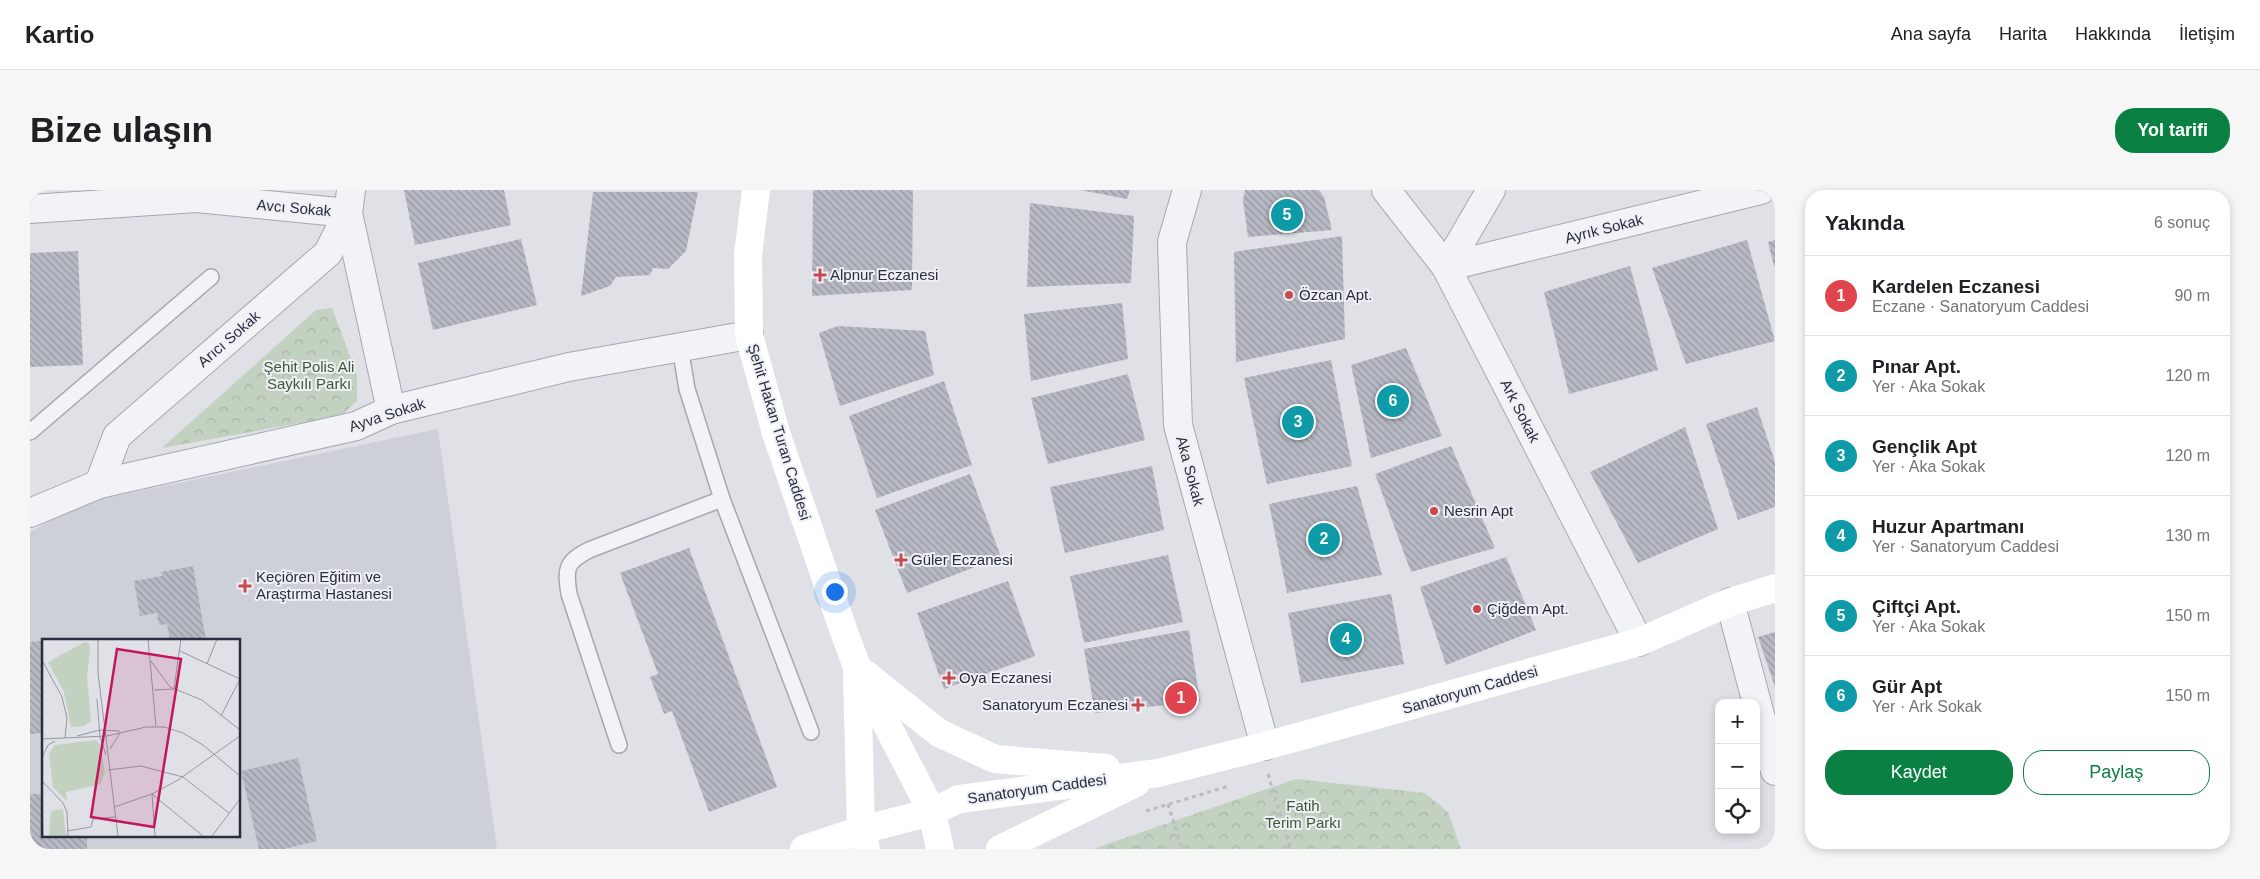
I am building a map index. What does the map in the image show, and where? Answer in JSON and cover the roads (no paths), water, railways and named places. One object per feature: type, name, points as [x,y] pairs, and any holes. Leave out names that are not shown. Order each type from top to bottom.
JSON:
[{"type":"main road","name":"Şehit Hakan Turan Caddesi","points":[[756,190],[748,255],[748,335],[776,433],[857,667]]},
{"type":"main road","name":"Sanatoryum Caddesi","points":[[804,849],[864,839],[932,812],[959,799],[1158,773],[1265,746],[1639,642],[1730,602],[1775,588]]},
{"type":"main road","points":[[857,667],[939,732],[995,759],[1158,773]]},
{"type":"main road","points":[[857,667],[932,812],[940,849]]},
{"type":"main road","points":[[857,667],[864,839]]},
{"type":"main road","name":"Sanatoryum Caddesi","points":[[1000,849],[1158,773]]},
{"type":"street","name":"Aka Sokak","points":[[1187,190],[1172,242],[1178,425],[1265,746]]},
{"type":"street","name":"Ark Sokak","points":[[1386,190],[1446,267],[1639,642]]},
{"type":"street","points":[[1446,267],[1491,190]]},
{"type":"street","name":"Ayrık Sokak","points":[[1446,267],[1761,190]]},
{"type":"street","name":"Avcı Sokak","points":[[30,209],[197,198],[350,201]]},
{"type":"street","points":[[350,201],[391,410]]},
{"type":"street","name":"Arıcı Sokak","points":[[99,484],[117,436],[328,253],[350,201]]},
{"type":"street","name":"Ayva Sokak","points":[[30,513],[99,484],[356,426],[391,410],[569,367],[748,335]]},
{"type":"street","points":[[1730,602],[1775,771]]},
{"type":"lane","points":[[30,432],[211,276]]},
{"type":"lane","points":[[680,347],[687,389],[722,499],[810,732]]},
{"type":"lane","points":[[620,745],[569,594],[566,573],[575,557],[589,550],[722,499]]},
{"type":"place","name":"Çiftçi Apt.","points":[[1287,215]]},
{"type":"place","name":"Alpnur Eczanesi","points":[[820,275]]},
{"type":"place","name":"Özcan Apt.","points":[[1289,295]]},
{"type":"place","name":"Gür Apt","points":[[1393,401]]},
{"type":"place","name":"Gençlik Apt","points":[[1298,422]]},
{"type":"place","name":"Nesrin Apt","points":[[1434,511]]},
{"type":"place","name":"Pınar Apt.","points":[[1324,539]]},
{"type":"place","name":"Güler Eczanesi","points":[[901,560]]},
{"type":"place","name":"Keçiören Eğitim ve Araştırma Hastanesi","points":[[245,586]]},
{"type":"place","name":"Çiğdem Apt.","points":[[1477,609]]},
{"type":"place","name":"Huzur Apartmanı","points":[[1346,639]]},
{"type":"place","name":"Oya Eczanesi","points":[[949,678]]},
{"type":"place","name":"Kardelen Eczanesi","points":[[1181,698]]},
{"type":"place","name":"Sanatoryum Eczanesi","points":[[1138,705]]},
{"type":"park label","name":"Şehit Polis Ali Saykılı Parkı","points":[[309,376]]},
{"type":"park label","name":"Fatih Terim Parkı","points":[[1303,814]]}]
